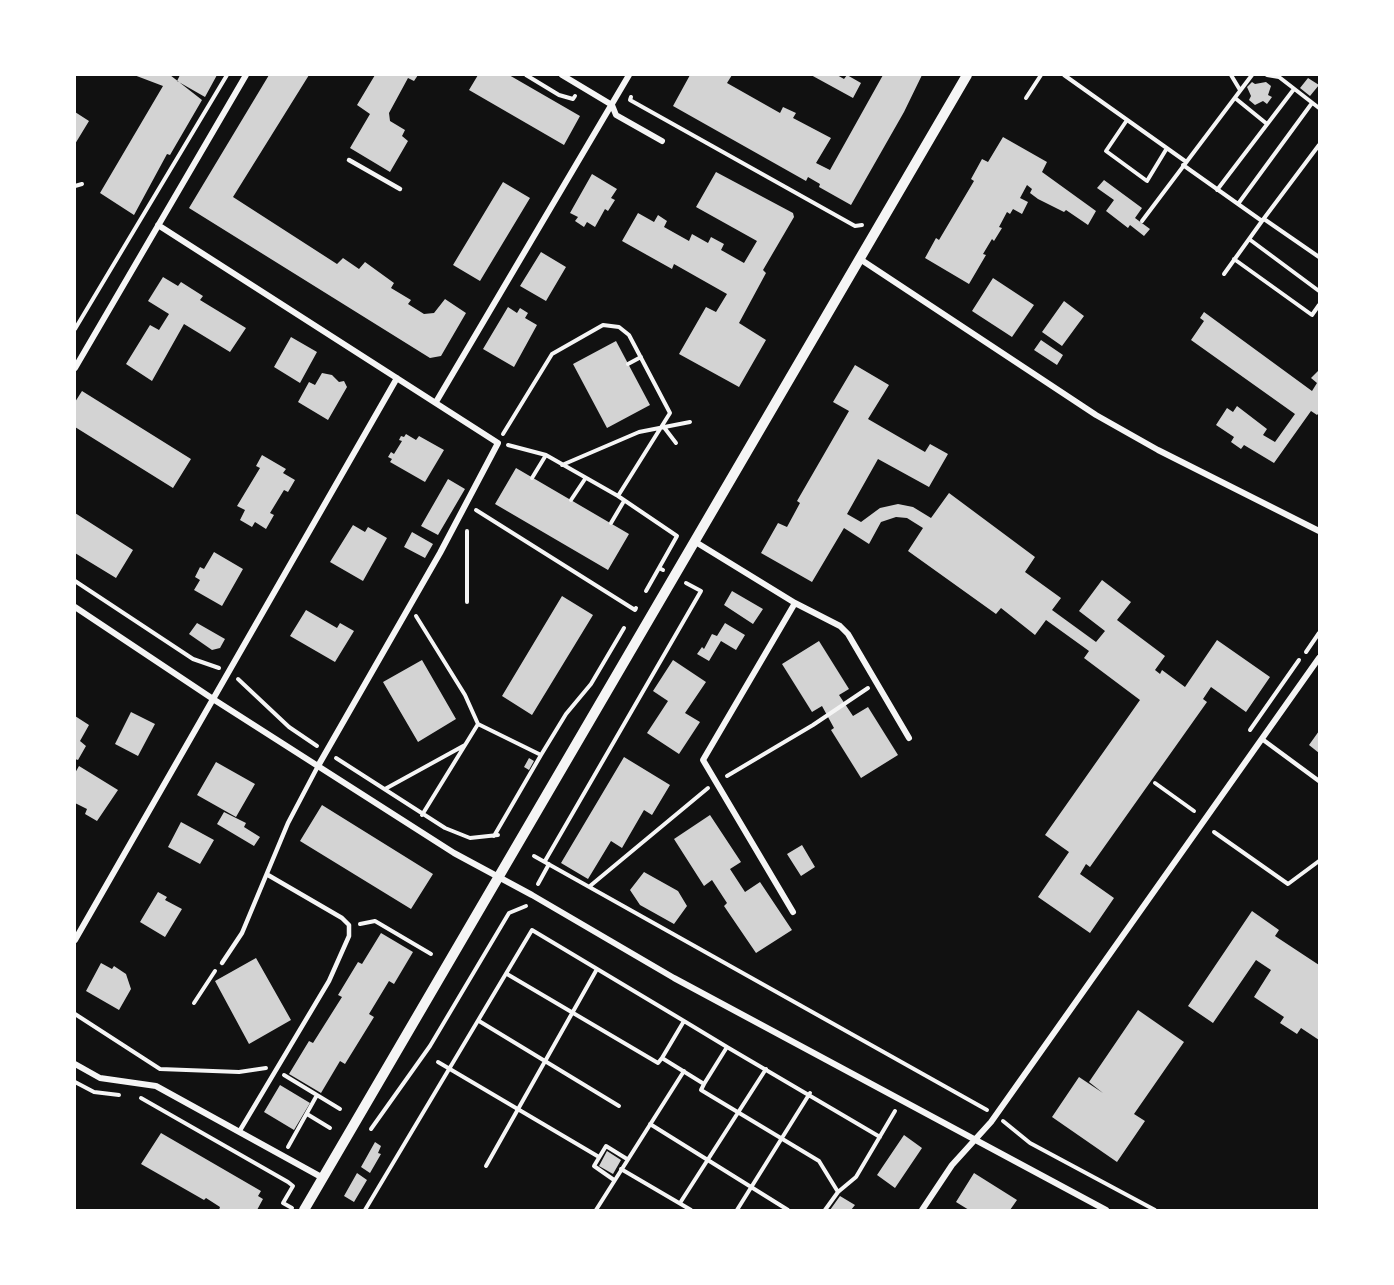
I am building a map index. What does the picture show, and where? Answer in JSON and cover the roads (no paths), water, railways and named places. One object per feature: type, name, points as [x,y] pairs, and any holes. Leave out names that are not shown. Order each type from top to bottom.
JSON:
[{"type":"street","points":[[75,368],[246,75]]},
{"type":"street","points":[[562,75],[612,105],[616,115],[662,141]]},
{"type":"street","points":[[436,402],[629,75]]},
{"type":"street","points":[[298,1209],[323,1178],[967,75]]},
{"type":"street","points":[[158,225],[498,442],[466,505],[318,766]]},
{"type":"street","points":[[860,259],[1096,415],[1158,450],[1319,531]]},
{"type":"street","points":[[75,940],[397,378]]},
{"type":"street","points":[[694,541],[795,603],[840,626],[848,634],[909,738]]},
{"type":"street","points":[[793,912],[703,760],[795,603]]},
{"type":"street","points":[[75,607],[414,828],[674,978],[1106,1210]]},
{"type":"street","points":[[922,1210],[952,1165],[992,1122],[1319,658]]},
{"type":"street","points":[[75,1064],[100,1078],[156,1086],[323,1178]]},
{"type":"lane","points":[[349,160],[400,189]]},
{"type":"lane","points":[[1262,739],[1319,781]]},
{"type":"lane","points":[[222,963],[242,933],[288,823],[318,766]]},
{"type":"lane","points":[[239,1132],[329,981],[349,936],[349,925],[342,918],[268,875]]}]
